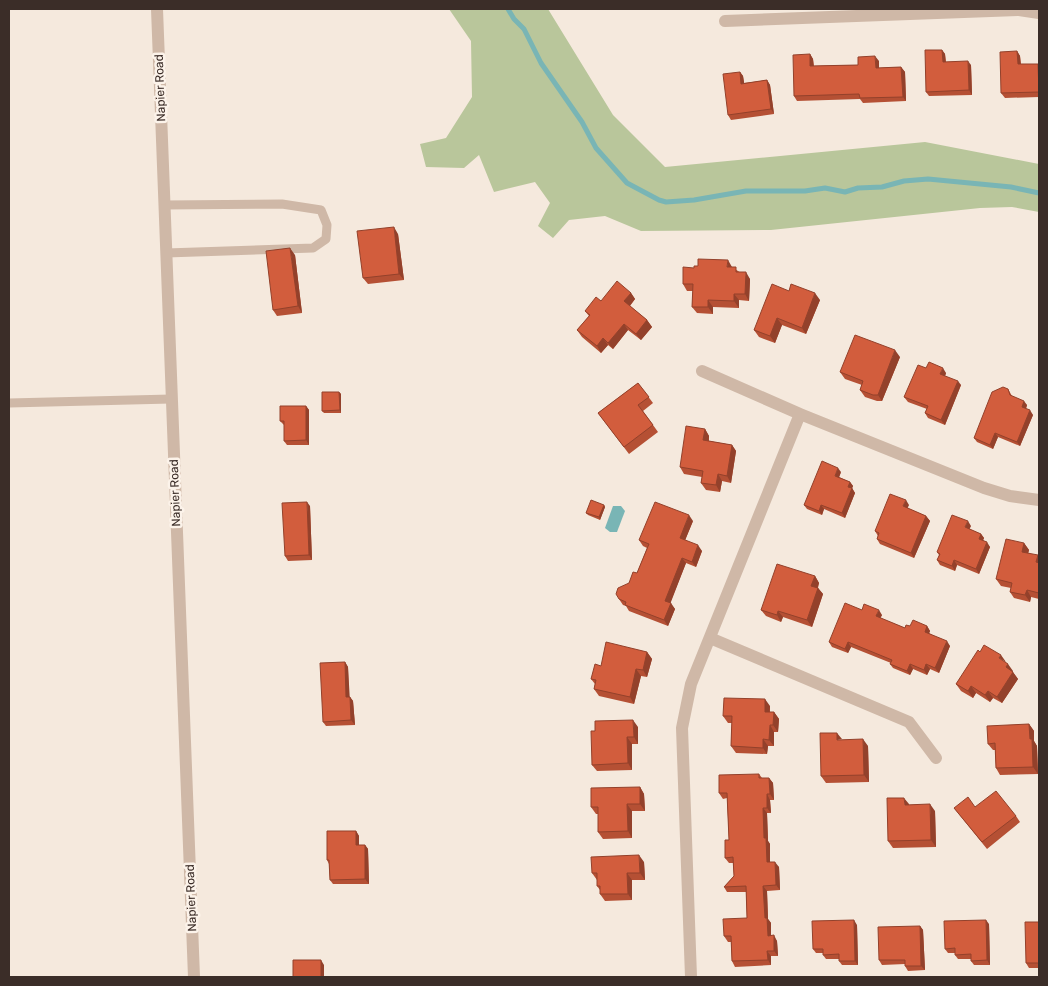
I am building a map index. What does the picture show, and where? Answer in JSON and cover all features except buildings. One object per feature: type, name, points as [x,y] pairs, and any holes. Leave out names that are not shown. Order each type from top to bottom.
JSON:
[{"type":"street","name":"Napier Road","points":[[157,9],[194,977]]},
{"type":"street","points":[[726,20],[1019,10],[1039,13]]},
{"type":"street","points":[[702,371],[800,414],[984,488],[1010,496],[1039,500]]},
{"type":"street","points":[[691,977],[682,728],[691,684],[800,414]]},
{"type":"street","points":[[710,638],[909,722],[936,758]]},
{"type":"lane","points":[[164,205],[282,204],[321,210],[327,225],[326,239],[313,248],[166,253]]},
{"type":"lane","points":[[9,404],[171,399]]},
{"type":"green space","points":[[449,9],[548,9],[613,115],[665,167],[925,142],[1039,164],[1039,212],[1012,207],[980,208],[771,230],[641,231],[605,216],[569,220],[553,238],[538,226],[550,203],[535,182],[494,192],[479,155],[464,168],[426,167],[420,144],[446,138],[472,97],[471,41]]},
{"type":"water","points":[[613,506],[621,506],[625,511],[617,532],[610,532],[605,528]]},
{"type":"waterway","points":[[508,9],[514,19],[524,29],[541,63],[582,122],[596,148],[627,183],[659,200],[666,202],[694,200],[746,191],[805,191],[825,188],[845,192],[858,188],[882,187],[904,181],[928,179],[1011,187],[1039,193]]}]
